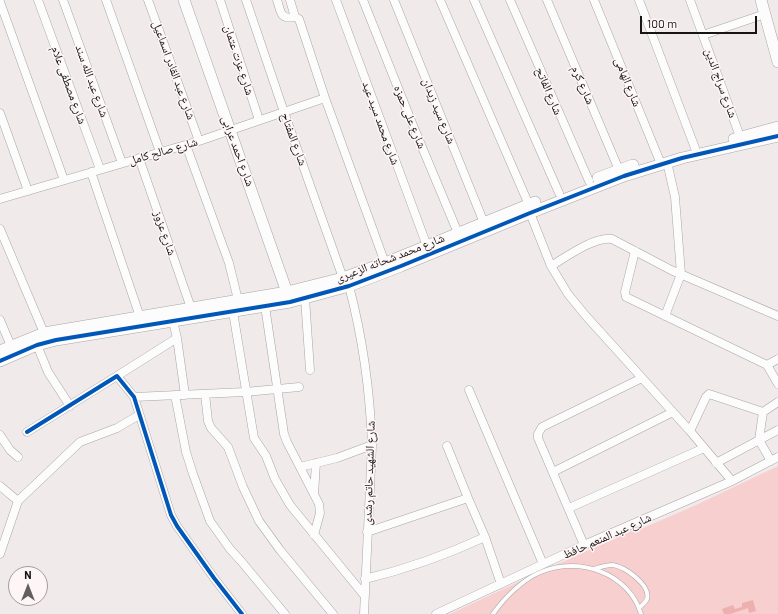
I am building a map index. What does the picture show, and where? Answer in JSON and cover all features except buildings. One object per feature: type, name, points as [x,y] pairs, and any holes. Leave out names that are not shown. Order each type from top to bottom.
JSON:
[{"type":"street","name":"شارع مصطفى علام","points":[[38,0],[100,169]]},
{"type":"street","name":"شارع عبد الله سند","points":[[63,0],[122,163]]},
{"type":"street","points":[[106,0],[160,152]]},
{"type":"street","name":"شارع عبد القادر اسماعيل","points":[[148,0],[199,140]]},
{"type":"street","name":"شارع احمد عرابى","points":[[184,0],[289,297]]},
{"type":"street","name":"شارع عزت عتمان","points":[[220,0],[259,120]]},
{"type":"street","name":"شارع المفتاح","points":[[246,0],[284,112],[346,282]]},
{"type":"street","points":[[277,0],[281,12],[285,17],[295,16]]},
{"type":"street","points":[[290,0],[295,16],[299,19],[324,98],[384,267]]},
{"type":"street","name":"شارع محمد سيد عيد","points":[[336,0],[427,246]]},
{"type":"street","name":"شارع على حمزه","points":[[363,0],[458,233]]},
{"type":"street","name":"شارع سيد زيدان","points":[[394,0],[484,223]]},
{"type":"street","points":[[440,0],[530,208],[551,266],[565,289],[586,316],[690,431],[732,481]]},
{"type":"street","points":[[474,0],[559,193]]},
{"type":"street","name":"شارع الفاتح","points":[[510,0],[589,181]]},
{"type":"street","name":"شارع كرم","points":[[547,0],[619,170]]},
{"type":"street","name":"شارع الهامى","points":[[594,0],[676,197],[681,274]]},
{"type":"street","points":[[639,0],[695,148]]},
{"type":"street","name":"شارع سراج الدين","points":[[690,0],[741,141]]},
{"type":"street","points":[[762,0],[778,62]]},
{"type":"street","points":[[0,2],[64,180]]},
{"type":"street","points":[[703,35],[765,14]]},
{"type":"street","name":"شارع صالح كامل","points":[[0,199],[199,140],[324,98]]},
{"type":"street","points":[[0,113],[28,191]]},
{"type":"street","name":"شارع محمد شحاته الزعيرى","points":[[0,361],[37,345],[172,316],[191,308],[238,300],[289,297],[305,298],[399,262],[530,208],[559,193],[619,170],[741,141],[778,127]]},
{"type":"street","name":"شارع محمد شحاته الزعيرى","points":[[399,262],[427,246],[458,233],[617,179],[695,148],[778,136]]},
{"type":"street","points":[[186,144],[228,263],[238,300]]},
{"type":"street","name":"شارع عزوز","points":[[139,158],[191,308]]},
{"type":"street","points":[[91,172],[140,317]]},
{"type":"street","points":[[0,229],[44,333]]},
{"type":"street","points":[[551,266],[600,239],[612,239],[660,265],[778,316]]},
{"type":"street","points":[[636,251],[625,292],[626,297],[767,365],[778,384]]},
{"type":"street","points":[[665,316],[681,274]]},
{"type":"street","name":"شارع محمد شحاته الزعيرى","points":[[0,351],[44,333],[140,317],[233,312],[265,306],[289,297],[346,282]]},
{"type":"street","name":"شارع الشهيد حاتم رشدى","points":[[346,282],[359,323],[366,363],[370,404],[372,446],[364,614]]},
{"type":"street","points":[[305,298],[310,370]]},
{"type":"street","points":[[265,306],[284,434],[319,504],[320,513],[314,535]]},
{"type":"street","points":[[233,312],[256,443],[266,456],[275,479],[290,505],[364,595]]},
{"type":"street","points":[[172,316],[177,338],[185,395]]},
{"type":"street","points":[[0,320],[11,346]]},
{"type":"street","points":[[27,432],[177,338]]},
{"type":"street","points":[[37,345],[48,372],[70,406]]},
{"type":"street","points":[[767,365],[778,359]]},
{"type":"street","points":[[118,376],[134,397],[171,515],[206,567],[242,614]]},
{"type":"street","points":[[584,545],[554,472],[538,438],[538,434],[542,427],[642,378]]},
{"type":"street","points":[[134,397],[246,392],[298,387]]},
{"type":"street","points":[[469,390],[543,564]]},
{"type":"street","points":[[205,394],[208,421],[211,428],[228,446],[242,487],[259,521],[280,550],[333,614]]},
{"type":"street","points":[[690,431],[706,397],[709,394],[763,412]]},
{"type":"street","points":[[175,395],[186,452],[192,474],[210,522],[230,549],[242,561],[285,614]]},
{"type":"street","points":[[775,459],[759,440],[763,412],[778,402]]},
{"type":"street","points":[[554,472],[673,412]]},
{"type":"street","points":[[0,554],[2,538],[18,502],[80,442],[117,428],[139,415]]},
{"type":"street","points":[[716,462],[778,430]]},
{"type":"street","points":[[0,435],[10,450],[18,457]]},
{"type":"street","points":[[300,467],[337,458],[372,446]]},
{"type":"street","points":[[447,446],[485,537],[501,584]]},
{"type":"street","points":[[569,508],[704,448]]},
{"type":"street","name":"شارع عبد المنعم حافظ","points":[[436,614],[584,545],[732,481],[775,459]]},
{"type":"street","points":[[314,494],[316,463]]},
{"type":"street","points":[[0,486],[18,502]]},
{"type":"street","points":[[367,532],[468,498]]},
{"type":"street","points":[[365,579],[396,572],[426,562],[456,551],[485,537]]},
{"type":"lane","points":[[594,569],[612,565],[623,568],[632,574],[643,586],[647,596],[646,600],[639,608]]},
{"type":"lane","points":[[493,614],[518,586],[533,576],[550,569],[576,566],[594,569],[610,576],[624,587],[632,597],[639,608],[640,614]]},
{"type":"shaded area","points":[[778,466],[778,614],[450,614],[544,570],[639,528],[641,529],[694,506]]},
{"type":"shaded area","points":[[753,600],[756,611],[749,613],[748,608],[730,614],[724,614],[722,609],[733,605],[735,609],[742,607],[742,603]]},
{"type":"cycle path","points":[[0,361],[37,345],[56,340],[290,302],[349,286],[624,176],[682,158],[778,136]]},
{"type":"cycle path","points":[[27,432],[117,376],[134,397],[171,515],[177,526],[214,578],[242,614]]}]
